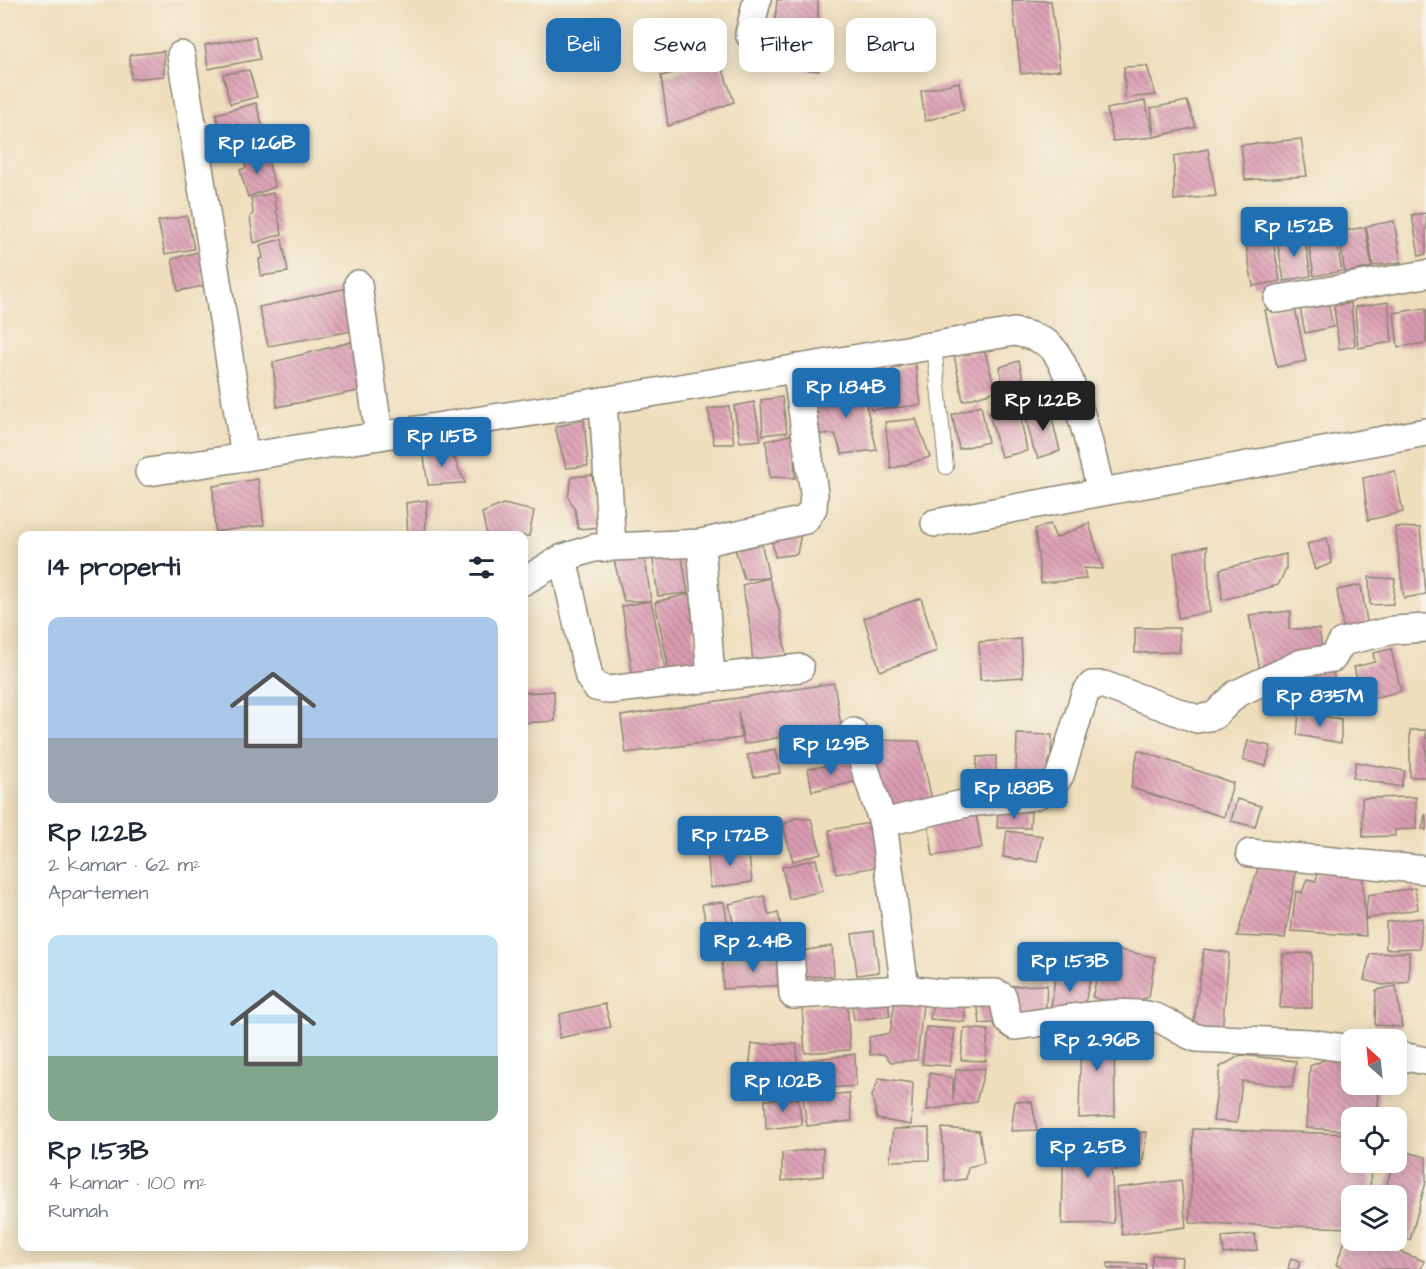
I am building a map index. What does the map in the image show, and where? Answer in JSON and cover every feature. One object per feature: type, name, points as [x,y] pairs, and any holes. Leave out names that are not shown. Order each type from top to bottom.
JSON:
[{"type":"street","points":[[753,18],[757,0]]},
{"type":"street","points":[[181,56],[245,457]]},
{"type":"street","points":[[1278,299],[1426,274]]},
{"type":"street","points":[[358,284],[379,436]]},
{"type":"street","points":[[149,472],[603,401],[1014,332],[1029,334],[1050,345],[1061,362],[1077,404],[1101,491]]},
{"type":"street","points":[[528,579],[563,558],[594,548],[701,543],[805,520],[813,508],[814,493],[796,368]]},
{"type":"street","points":[[603,401],[612,547]]},
{"type":"street","points":[[934,523],[1426,432]]},
{"type":"street","points":[[701,543],[711,678]]},
{"type":"street","points":[[563,558],[589,677],[596,687],[609,690],[800,668]]},
{"type":"street","points":[[883,823],[967,803],[1034,796],[1051,789],[1060,775],[1085,694],[1092,685],[1104,685],[1197,720],[1214,716],[1236,694],[1302,663],[1333,658],[1342,642],[1394,630],[1426,628]]},
{"type":"street","points":[[853,732],[883,823],[905,989]]},
{"type":"street","points":[[1250,853],[1426,870]]},
{"type":"street","points":[[791,964],[793,995],[905,989],[940,993],[996,993],[1003,997],[1008,1021],[1015,1026],[1121,1014],[1144,1015],[1164,1020],[1186,1035],[1197,1038],[1310,1043],[1341,1047]]},
{"type":"street","points":[[1407,1057],[1426,1061]]},
{"type":"lane","points":[[934,345],[946,467]]},
{"type":"building","points":[[777,0],[818,0],[818,18],[775,18]]},
{"type":"building","points":[[1012,0],[1051,1],[1060,70],[1021,74]]},
{"type":"building","points":[[255,37],[260,59],[208,69],[205,45]]},
{"type":"building","points":[[164,51],[164,76],[131,79],[130,55]]},
{"type":"building","points":[[1147,66],[1156,95],[1125,98],[1124,67]]},
{"type":"building","points":[[249,70],[257,97],[230,104],[223,74]]},
{"type":"building","points":[[677,72],[724,72],[734,102],[668,126],[661,76]]},
{"type":"building","points":[[959,82],[964,110],[925,121],[921,91]]},
{"type":"building","points":[[1145,101],[1154,137],[1113,141],[1107,109]]},
{"type":"building","points":[[1187,101],[1196,127],[1154,137],[1151,108]]},
{"type":"building","points":[[256,103],[268,144],[240,152],[236,138],[221,140],[216,114]]},
{"type":"building","points":[[1301,139],[1307,176],[1245,180],[1241,145]]},
{"type":"building","points":[[1208,149],[1216,196],[1174,200],[1174,156]]},
{"type":"building","points":[[266,153],[275,187],[248,197],[240,170],[246,168],[244,159]]},
{"type":"building","points":[[273,193],[282,234],[254,243],[250,217],[253,213],[251,198]]},
{"type":"building","points":[[1426,213],[1426,254],[1419,256],[1412,215]]},
{"type":"building","points":[[187,216],[194,249],[165,254],[158,221]]},
{"type":"building","points":[[1394,221],[1401,262],[1373,266],[1366,226]]},
{"type":"building","points":[[1365,227],[1372,267],[1345,273],[1338,232]]},
{"type":"building","points":[[1334,231],[1342,271],[1314,276],[1307,235]]},
{"type":"building","points":[[1304,235],[1311,276],[1284,281],[1277,240]]},
{"type":"building","points":[[282,239],[288,272],[261,276],[259,259],[263,258],[260,245]]},
{"type":"building","points":[[1273,240],[1280,281],[1253,286],[1246,246]]},
{"type":"building","points":[[205,250],[211,271],[202,272],[204,286],[178,291],[172,259]]},
{"type":"building","points":[[348,288],[353,331],[268,346],[259,307]]},
{"type":"building","points":[[1388,302],[1392,342],[1358,348],[1355,307]]},
{"type":"building","points":[[1328,303],[1333,327],[1305,333],[1300,308]]},
{"type":"building","points":[[1351,303],[1355,346],[1339,349],[1334,306]]},
{"type":"building","points":[[1294,304],[1306,361],[1277,367],[1265,310]]},
{"type":"building","points":[[1426,308],[1426,343],[1398,347],[1394,313]]},
{"type":"building","points":[[359,340],[369,389],[277,407],[273,362]]},
{"type":"building","points":[[985,352],[996,391],[963,401],[954,355]]},
{"type":"building","points":[[915,361],[921,405],[871,410],[870,378]]},
{"type":"building","points":[[1019,361],[1028,399],[1003,402],[1000,367]]},
{"type":"building","points":[[861,384],[877,450],[842,454],[835,434],[820,434],[814,393]]},
{"type":"building","points":[[782,397],[787,432],[763,435],[761,400]]},
{"type":"building","points":[[754,402],[761,440],[740,442],[734,406]]},
{"type":"building","points":[[1048,402],[1060,451],[1038,458],[1025,414],[1042,410],[1042,404]]},
{"type":"building","points":[[981,405],[988,442],[959,449],[952,415]]},
{"type":"building","points":[[729,406],[734,444],[714,444],[708,409]]},
{"type":"building","points":[[989,413],[1020,414],[1027,451],[1001,457]]},
{"type":"building","points":[[916,419],[930,457],[891,469],[885,422]]},
{"type":"building","points":[[584,420],[588,466],[566,468],[555,427]]},
{"type":"building","points":[[793,434],[795,478],[770,477],[766,441]]},
{"type":"building","points":[[450,449],[465,483],[428,485],[423,450]]},
{"type":"building","points":[[1395,471],[1403,512],[1368,520],[1363,478]]},
{"type":"building","points":[[592,475],[602,527],[578,529],[575,510],[568,496],[572,477]]},
{"type":"building","points":[[258,479],[264,525],[215,531],[213,486]]},
{"type":"building","points":[[427,500],[425,531],[408,531],[406,503]]},
{"type":"building","points":[[503,504],[534,511],[529,536],[528,531],[486,531],[482,513]]},
{"type":"building","points":[[1089,523],[1103,569],[1084,568],[1086,579],[1041,583],[1035,529],[1050,524],[1056,538]]},
{"type":"building","points":[[1395,527],[1420,528],[1426,594],[1404,598]]},
{"type":"building","points":[[802,528],[797,554],[775,557],[770,531]]},
{"type":"building","points":[[760,536],[769,578],[744,579],[732,538]]},
{"type":"building","points":[[1327,538],[1332,563],[1315,570],[1307,544]]},
{"type":"building","points":[[680,546],[688,593],[658,596],[652,554]]},
{"type":"building","points":[[1207,546],[1210,612],[1178,618],[1174,553]]},
{"type":"building","points":[[644,551],[651,601],[624,601],[613,556]]},
{"type":"building","points":[[1286,554],[1286,569],[1278,585],[1222,600],[1220,569]]},
{"type":"building","points":[[1369,577],[1395,579],[1393,604],[1370,605]]},
{"type":"building","points":[[769,578],[780,613],[786,656],[753,663],[749,619],[742,585]]},
{"type":"building","points":[[1361,585],[1368,628],[1344,634],[1337,590]]},
{"type":"building","points":[[689,594],[698,666],[669,670],[655,602]]},
{"type":"building","points":[[921,598],[937,651],[880,671],[864,618]]},
{"type":"building","points":[[651,601],[666,671],[633,678],[622,606]]},
{"type":"building","points":[[1291,611],[1289,629],[1319,629],[1323,653],[1261,675],[1249,615]]},
{"type":"building","points":[[1135,628],[1179,628],[1180,652],[1135,653]]},
{"type":"building","points":[[1021,639],[1023,677],[980,680],[979,642]]},
{"type":"building","points":[[1391,649],[1401,691],[1362,701],[1354,667],[1375,662],[1373,653]]},
{"type":"building","points":[[1333,669],[1336,700],[1294,710],[1292,695],[1278,700],[1273,683]]},
{"type":"building","points":[[834,683],[841,726],[744,744],[738,711],[741,738],[626,753],[621,716]]},
{"type":"building","points":[[554,691],[555,721],[528,723],[528,693]]},
{"type":"building","points":[[1299,713],[1341,719],[1341,743],[1297,735]]},
{"type":"building","points":[[1410,730],[1426,730],[1426,777],[1410,777]]},
{"type":"building","points":[[838,732],[841,759],[820,760],[820,750],[806,752],[807,739]]},
{"type":"building","points":[[1017,734],[1052,735],[1050,773],[1016,772]]},
{"type":"building","points":[[866,740],[919,741],[932,800],[884,808]]},
{"type":"building","points":[[1248,741],[1271,746],[1266,766],[1243,760]]},
{"type":"building","points":[[776,749],[780,773],[754,777],[747,755]]},
{"type":"building","points":[[1138,750],[1233,783],[1224,817],[1131,788]]},
{"type":"building","points":[[996,756],[996,791],[976,791],[977,757]]},
{"type":"building","points":[[851,761],[855,782],[812,791],[808,769]]},
{"type":"building","points":[[1356,762],[1405,771],[1401,787],[1353,778]]},
{"type":"building","points":[[1416,797],[1416,829],[1395,830],[1395,836],[1363,837],[1362,798]]},
{"type":"building","points":[[1237,799],[1261,806],[1255,827],[1231,821]]},
{"type":"building","points":[[998,811],[1031,812],[1030,828],[997,828]]},
{"type":"building","points":[[976,814],[982,848],[933,856],[928,822]]},
{"type":"building","points":[[1426,815],[1426,830],[1422,829]]},
{"type":"building","points":[[795,818],[811,819],[821,853],[793,861],[783,825]]},
{"type":"building","points":[[875,822],[882,866],[836,874],[829,830]]},
{"type":"building","points":[[1007,831],[1042,836],[1037,862],[1003,857]]},
{"type":"building","points":[[748,847],[752,882],[711,888],[707,853]]},
{"type":"building","points":[[816,859],[823,891],[789,899],[782,867]]},
{"type":"building","points":[[1259,865],[1296,872],[1285,938],[1237,936]]},
{"type":"building","points":[[1362,870],[1366,936],[1291,931],[1296,891],[1302,893],[1307,879],[1316,881],[1318,872]]},
{"type":"building","points":[[1415,888],[1418,909],[1365,919],[1368,895]]},
{"type":"building","points":[[764,896],[769,915],[778,913],[785,944],[740,954],[729,904]]},
{"type":"building","points":[[724,902],[731,945],[710,946],[702,904]]},
{"type":"building","points":[[1422,918],[1420,948],[1386,949],[1386,922]]},
{"type":"building","points":[[874,931],[879,972],[857,975],[852,934]]},
{"type":"building","points":[[832,946],[834,976],[797,977],[795,952]]},
{"type":"building","points":[[1105,947],[1155,957],[1149,997],[1121,1006],[1092,997]]},
{"type":"building","points":[[1204,949],[1229,953],[1222,1032],[1193,1028]]},
{"type":"building","points":[[1409,952],[1409,982],[1383,985],[1364,980],[1370,954]]},
{"type":"building","points":[[1312,953],[1312,1008],[1280,1008],[1283,954]]},
{"type":"building","points":[[782,956],[786,985],[723,989],[722,960]]},
{"type":"building","points":[[1056,971],[1091,974],[1083,1014],[1050,1014]]},
{"type":"building","points":[[1047,985],[1045,1017],[1015,1022],[1006,986]]},
{"type":"building","points":[[1396,986],[1402,1027],[1375,1025],[1376,990]]},
{"type":"building","points":[[887,993],[890,1016],[854,1020],[851,998]]},
{"type":"building","points":[[999,1000],[1001,1022],[980,1024],[977,1001]]},
{"type":"building","points":[[895,1001],[923,1005],[917,1060],[891,1062],[884,1054],[870,1055],[869,1037],[890,1033]]},
{"type":"building","points":[[847,1003],[850,1050],[805,1053],[802,1007]]},
{"type":"building","points":[[933,1003],[965,1004],[965,1022],[930,1019]]},
{"type":"building","points":[[605,1004],[611,1027],[559,1038],[560,1014]]},
{"type":"building","points":[[1114,1026],[1115,1116],[1079,1118],[1081,1027]]},
{"type":"building","points":[[926,1027],[955,1029],[950,1066],[922,1064]]},
{"type":"building","points":[[964,1028],[988,1030],[986,1061],[961,1060]]},
{"type":"building","points":[[752,1044],[797,1044],[797,1065],[749,1069]]},
{"type":"building","points":[[855,1054],[856,1086],[802,1090],[803,1061]]},
{"type":"building","points":[[1241,1055],[1296,1061],[1292,1087],[1242,1081],[1237,1123],[1213,1121],[1220,1067]]},
{"type":"building","points":[[1328,1058],[1341,1059],[1341,1095],[1379,1095],[1378,1107],[1341,1107],[1341,1130],[1306,1128],[1310,1066]]},
{"type":"building","points":[[985,1068],[976,1102],[927,1110],[930,1073],[953,1078],[953,1100],[956,1070]]},
{"type":"building","points":[[797,1071],[798,1093],[768,1093],[768,1074]]},
{"type":"building","points":[[879,1078],[913,1083],[911,1125],[877,1119],[872,1096]]},
{"type":"building","points":[[849,1093],[852,1121],[807,1126],[803,1097]]},
{"type":"building","points":[[798,1098],[802,1125],[766,1129],[765,1100]]},
{"type":"building","points":[[1015,1101],[1032,1102],[1037,1130],[1011,1131]]},
{"type":"building","points":[[929,1128],[929,1160],[890,1161],[893,1129]]},
{"type":"building","points":[[942,1128],[979,1131],[984,1163],[968,1167],[966,1179],[945,1182]]},
{"type":"building","points":[[1193,1129],[1341,1134],[1341,1173],[1371,1173],[1370,1185],[1341,1185],[1341,1228],[1190,1223]]},
{"type":"building","points":[[1110,1131],[1114,1223],[1062,1224],[1064,1133]]},
{"type":"building","points":[[1147,1132],[1142,1166],[1115,1170],[1121,1133]]},
{"type":"building","points":[[823,1148],[823,1176],[782,1181],[782,1153]]},
{"type":"building","points":[[1407,1152],[1426,1157],[1426,1182],[1410,1240],[1407,1239],[1407,1185],[1387,1185],[1390,1173],[1407,1173]]},
{"type":"building","points":[[1181,1180],[1186,1227],[1122,1235],[1116,1188]]},
{"type":"building","points":[[1255,1234],[1257,1250],[1224,1254],[1222,1237]]},
{"type":"building","points":[[1341,1251],[1398,1251],[1424,1261],[1421,1269],[1347,1269],[1336,1265]]},
{"type":"building","points":[[1152,1255],[1182,1257],[1181,1269],[1151,1269]]},
{"type":"building","points":[[1291,1258],[1300,1261],[1298,1269],[1288,1269]]},
{"type":"building","points":[[1108,1263],[1146,1264],[1146,1269],[1108,1269]]}]
